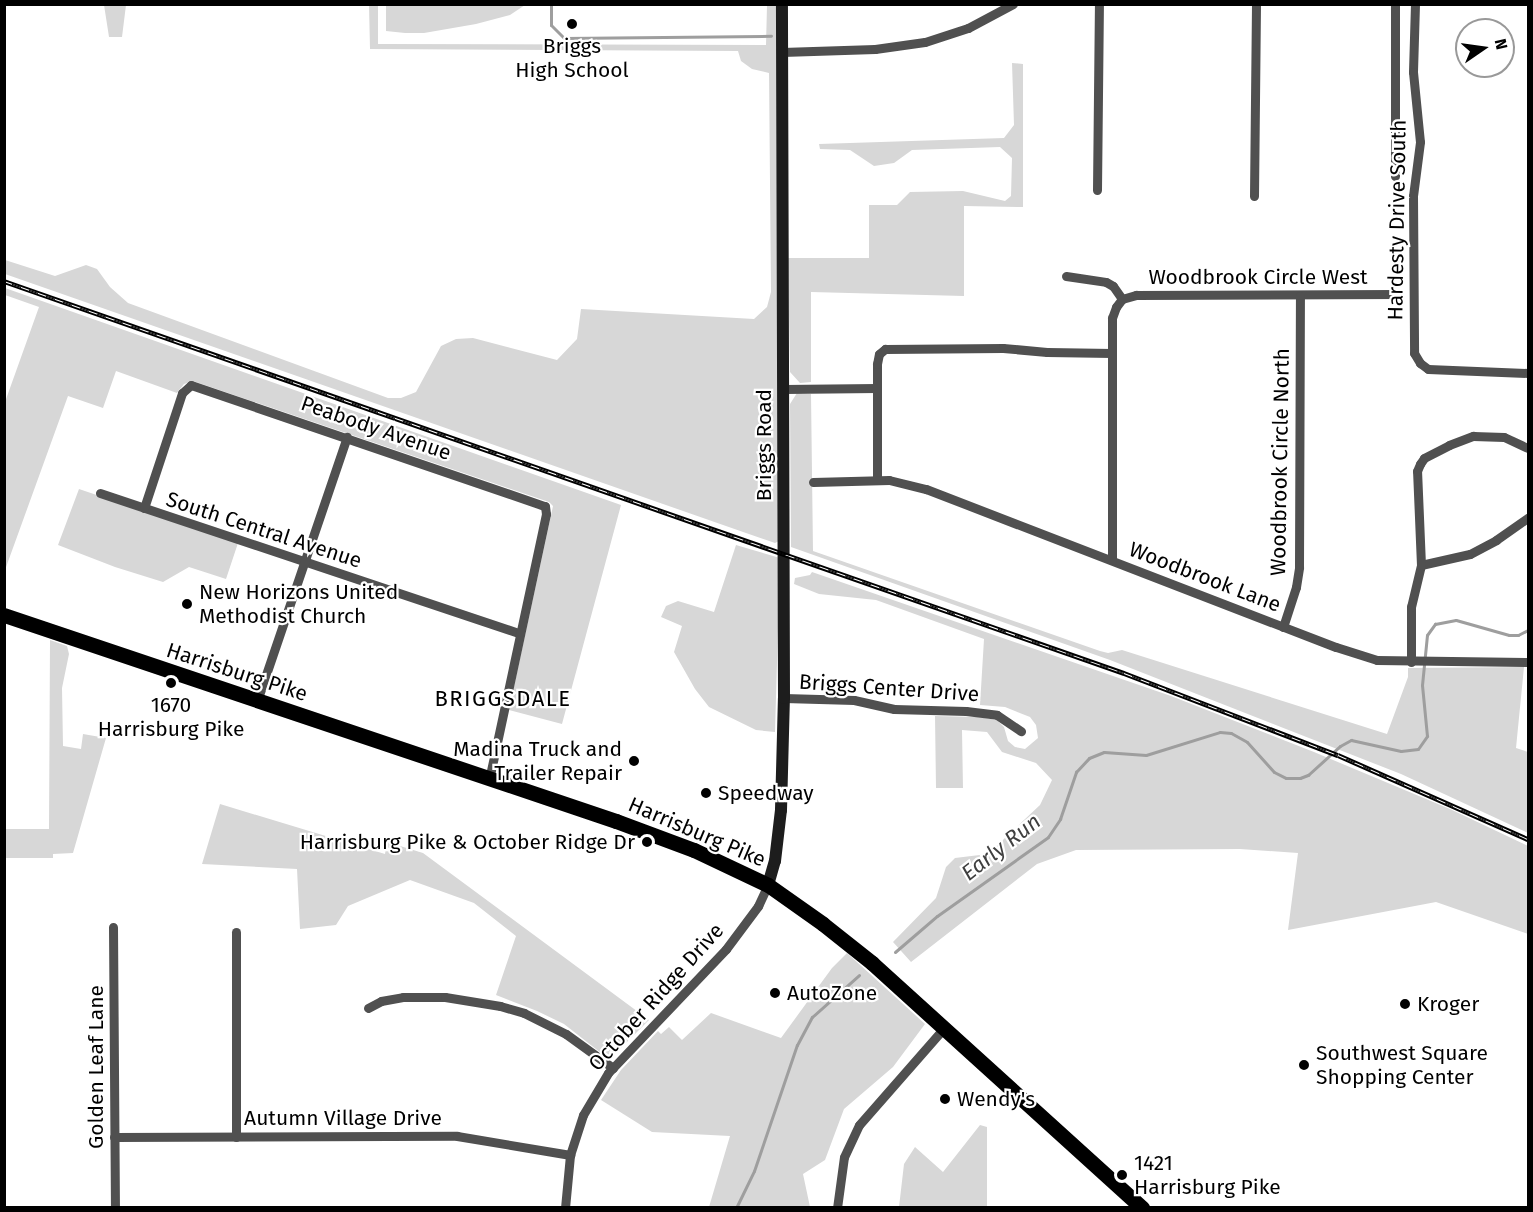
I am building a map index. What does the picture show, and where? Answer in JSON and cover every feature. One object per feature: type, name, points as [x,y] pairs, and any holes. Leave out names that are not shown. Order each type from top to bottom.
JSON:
[{"type":"main road","name":"Harrisburg Pike","points":[[4,615],[257,701],[490,776],[694,850],[768,885],[853,947],[1142,1208]]},
{"type":"street","name":"Briggs Road","points":[[768,885],[775,861],[781,810],[784,698],[782,4]]},
{"type":"street","points":[[782,52],[875,49],[925,42],[968,28],[1013,4]]},
{"type":"street","points":[[1096,190],[1098,4]]},
{"type":"street","points":[[1254,196],[1256,4]]},
{"type":"street","points":[[1395,4],[1395,176]]},
{"type":"street","name":"Hardesty Drive South","points":[[1416,4],[1413,12],[1413,72],[1420,142],[1413,196],[1414,353],[1420,363],[1428,369],[1528,373]]},
{"type":"street","points":[[1066,276],[1106,282],[1113,286],[1122,299]]},
{"type":"street","name":"Woodbrook Circle West","points":[[1112,560],[1112,318],[1122,299],[1136,295],[1398,294]]},
{"type":"street","name":"Woodbrook Circle North","points":[[1283,627],[1296,587],[1299,559],[1300,296]]},
{"type":"street","points":[[877,480],[878,357],[888,348],[1003,348],[1047,352],[1112,353]]},
{"type":"street","name":"Peabody Avenue","points":[[144,508],[182,393],[188,386],[195,385],[541,504],[547,510],[519,633]]},
{"type":"street","points":[[784,388],[877,388]]},
{"type":"street","points":[[1420,662],[1411,607],[1414,582],[1421,565],[1417,471],[1424,458],[1460,440],[1483,435],[1504,437],[1528,448]]},
{"type":"street","points":[[257,701],[347,437]]},
{"type":"street","name":"Woodbrook Lane","points":[[813,482],[877,480],[908,483],[1357,655],[1377,660],[1420,662],[1528,662]]},
{"type":"street","name":"South Central Avenue","points":[[100,493],[519,633]]},
{"type":"street","points":[[1421,565],[1470,554],[1496,540],[1528,518]]},
{"type":"street","points":[[490,776],[519,633]]},
{"type":"street","name":"Briggs Center Drive","points":[[784,698],[854,700],[894,709],[966,711],[997,715],[1022,731]]},
{"type":"street","name":"October Ridge Drive","points":[[566,1208],[570,1155],[583,1115],[613,1068],[726,949],[758,906],[768,885]]},
{"type":"street","name":"Golden Leaf Lane","points":[[113,927],[115,1208]]},
{"type":"street","points":[[236,932],[236,1137]]},
{"type":"street","points":[[368,1008],[381,1001],[403,997],[445,997],[500,1006],[524,1013],[566,1034],[613,1068]]},
{"type":"street","points":[[837,1208],[844,1157],[859,1125],[943,1029]]},
{"type":"street","name":"Autumn Village Drive","points":[[114,1137],[457,1136],[492,1140],[570,1155]]},
{"type":"shaded area","points":[[386,4],[525,5],[510,15],[476,24],[424,33],[405,33],[386,31]]},
{"type":"shaded area","points":[[104,5],[126,5],[122,37],[109,37]]},
{"type":"shaded area","points":[[369,5],[378,5],[378,44],[766,45],[767,5],[777,5],[779,541],[775,543],[746,533],[5,274],[5,260],[55,276],[86,265],[97,269],[110,287],[128,303],[388,398],[401,398],[416,392],[441,346],[456,339],[473,338],[557,360],[577,339],[581,309],[754,319],[767,307],[771,292],[769,73],[752,69],[741,61],[738,51],[370,49]]},
{"type":"shaded area","points":[[1012,63],[1023,64],[1023,207],[964,206],[964,296],[811,292],[811,382],[800,383],[790,372],[788,258],[869,258],[869,205],[897,205],[910,192],[963,191],[1005,201],[1011,196],[1012,158],[1000,147],[912,150],[894,163],[874,166],[850,150],[820,149],[819,144],[1004,138],[1014,125]]},
{"type":"shaded area","points":[[5,288],[621,505],[562,724],[509,710],[553,506],[549,502],[193,381],[184,384],[177,393],[116,371],[103,408],[68,396],[5,570],[5,402],[39,307],[5,295]]},
{"type":"shaded area","points":[[797,393],[811,394],[813,551],[1100,651],[1108,653],[1122,650],[1387,734],[1408,677],[1408,668],[1524,667],[1516,748],[1528,752],[1528,833],[1401,774],[1110,660],[791,547],[790,404]]},
{"type":"shaded area","points":[[79,489],[238,543],[226,579],[189,567],[163,582],[115,567],[58,545]]},
{"type":"shaded area","points":[[736,545],[780,558],[775,732],[756,730],[709,707],[695,689],[674,652],[682,626],[661,617],[666,606],[678,601],[714,612]]},
{"type":"shaded area","points":[[812,572],[1171,696],[1450,809],[1528,846],[1528,934],[1436,902],[1288,930],[1298,853],[1240,849],[1076,850],[1037,864],[911,962],[893,942],[936,898],[946,867],[955,858],[988,854],[1040,805],[1052,780],[1036,763],[1002,752],[987,732],[962,730],[963,788],[936,788],[935,716],[997,720],[1004,727],[1008,741],[1015,747],[1025,749],[1038,738],[1036,725],[1030,717],[1005,707],[980,705],[984,639],[876,600],[819,594],[794,584],[795,578],[810,575]]},
{"type":"shaded area","points":[[50,640],[67,646],[69,654],[62,688],[63,746],[81,749],[83,734],[106,738],[73,853],[53,854],[53,858],[5,858],[5,829],[49,829]]},
{"type":"shaded area","points":[[220,804],[385,854],[387,842],[423,853],[649,1020],[616,1053],[608,1055],[601,1053],[564,1024],[496,995],[516,936],[474,903],[410,880],[348,906],[336,925],[300,929],[297,869],[202,864]]},
{"type":"shaded area","points":[[847,953],[925,1024],[893,1067],[844,1109],[825,1160],[803,1174],[810,1207],[709,1207],[730,1136],[652,1132],[601,1100],[621,1070],[658,1031],[661,1034],[669,1027],[682,1040],[711,1013],[781,1038],[832,968]]},
{"type":"shaded area","points":[[980,1125],[987,1127],[987,1207],[899,1207],[904,1164],[915,1147],[943,1172]]},
{"type":"waterway","points":[[551,4],[551,25],[564,38],[771,36]]},
{"type":"waterway","name":"Early Run","points":[[895,952],[937,916],[1048,837],[1060,819],[1076,772],[1089,758],[1104,752],[1146,755],[1220,732],[1231,733],[1247,742],[1274,772],[1286,778],[1300,778],[1308,775],[1340,746],[1351,740],[1401,751],[1418,749],[1427,736],[1422,685],[1427,635],[1435,624],[1456,620],[1509,635],[1518,635],[1528,630]]},
{"type":"waterway","name":"Early Run","points":[[736,1208],[754,1171],[797,1045],[812,1017],[859,975]]},
{"type":"railway","points":[[4,281],[1124,673],[1338,755],[1528,839]]},
{"type":"place","name":"Briggs High School","points":[[572,24]]},
{"type":"place","name":"New Horizons United Methodist Church","points":[[187,604]]},
{"type":"place","name":"1670 Harrisburg Pike","points":[[171,683]]},
{"type":"place","name":"Madina Truck and Trailer Repair","points":[[634,761]]},
{"type":"place","name":"Speedway","points":[[706,793]]},
{"type":"place","name":"Harrisburg Pike & October Ridge Dr","points":[[647,842]]},
{"type":"place","name":"AutoZone","points":[[775,993]]},
{"type":"place","name":"Kroger","points":[[1405,1004]]},
{"type":"place","name":"Southwest Square Shopping Center","points":[[1304,1065]]},
{"type":"place","name":"Wendy's","points":[[945,1099]]},
{"type":"place","name":"1421 Harrisburg Pike","points":[[1122,1175]]},
{"type":"district","name":"BRIGGSDALE","points":[[503,699]]}]
